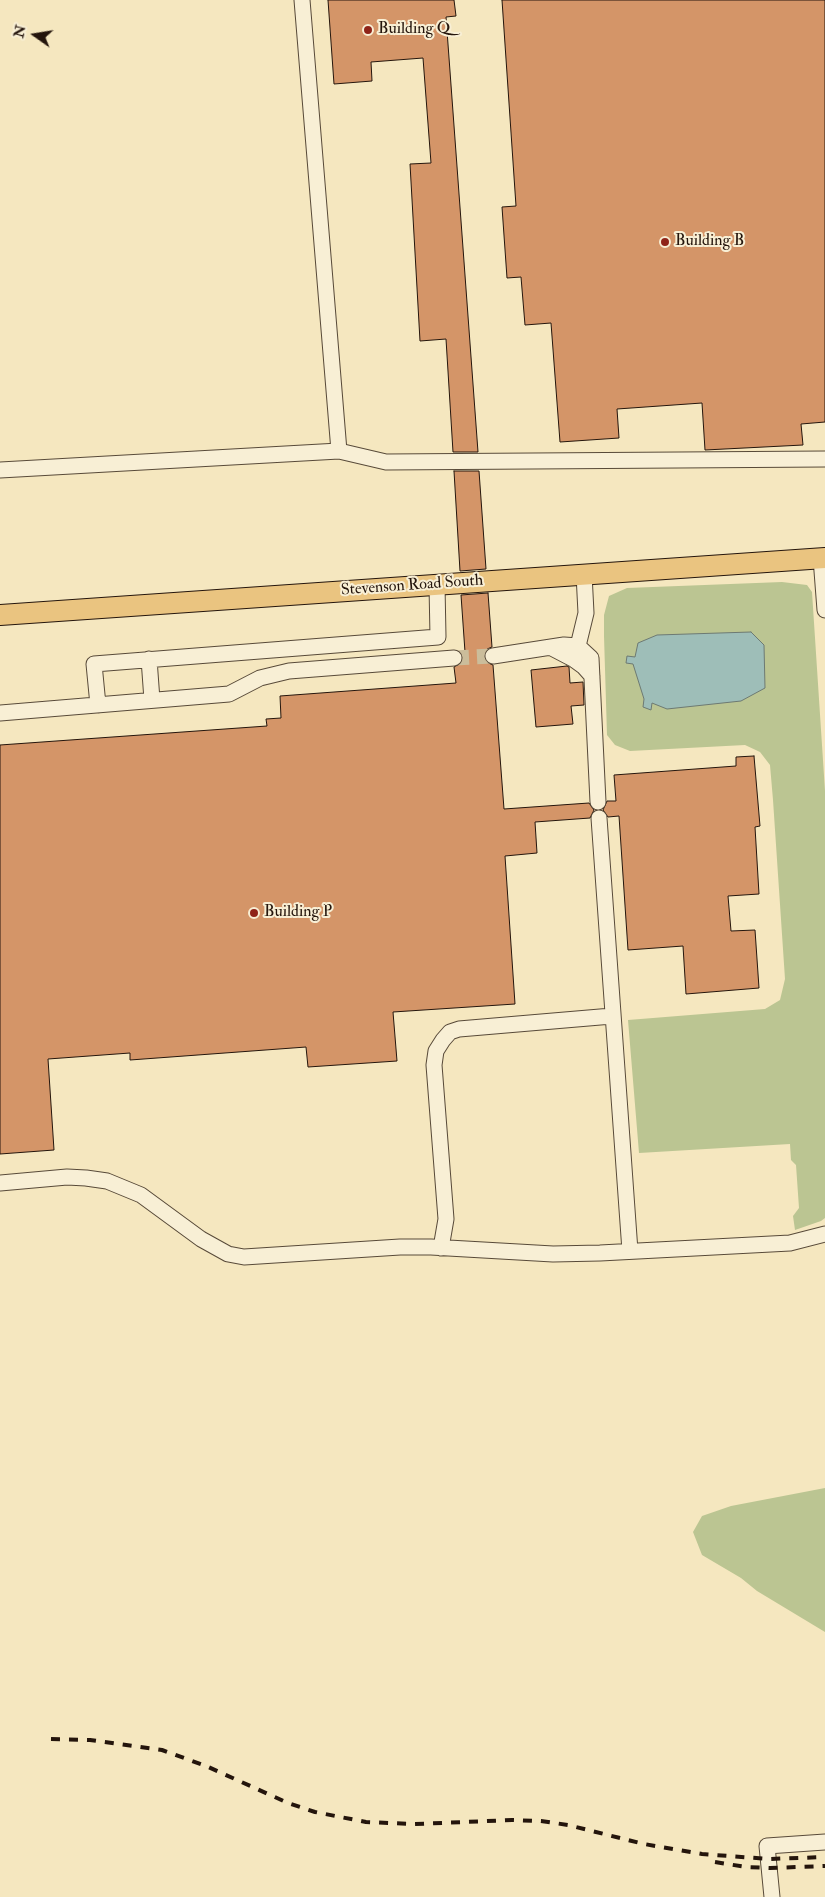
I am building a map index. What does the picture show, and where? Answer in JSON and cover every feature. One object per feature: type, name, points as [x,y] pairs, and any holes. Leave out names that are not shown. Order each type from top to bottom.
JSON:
[{"type":"main road","name":"Stevenson Road South","points":[[0,615],[823,558]]},
{"type":"lane","points":[[302,0],[339,451]]},
{"type":"lane","points":[[0,470],[339,451],[386,462],[825,459]]},
{"type":"lane","points":[[823,558],[825,610]]},
{"type":"lane","points":[[578,646],[586,613],[584,574]]},
{"type":"lane","points":[[98,705],[94,664],[438,637],[437,585]]},
{"type":"lane","points":[[493,656],[564,645],[578,646],[591,658],[598,802]]},
{"type":"lane","points":[[550,647],[573,659],[592,676]]},
{"type":"lane","points":[[0,713],[229,694],[260,678],[289,671],[454,658]]},
{"type":"lane","points":[[149,659],[152,700]]},
{"type":"lane","points":[[599,818],[630,1251]]},
{"type":"lane","points":[[441,1248],[446,1216],[434,1065],[436,1051],[443,1040],[450,1032],[459,1028],[612,1016]]},
{"type":"lane","points":[[0,1183],[67,1177],[106,1181],[142,1195],[201,1239],[228,1254],[244,1258],[400,1247],[553,1254],[600,1253],[790,1243],[825,1234]]},
{"type":"lane","points":[[772,1897],[767,1846],[825,1842]]},
{"type":"green space","points":[[782,582],[807,585],[812,592],[825,791],[825,1218],[795,1230],[793,1216],[799,1208],[796,1165],[791,1160],[790,1144],[639,1153],[628,1020],[765,1009],[780,1000],[785,979],[773,800],[770,765],[760,752],[745,745],[630,751],[615,745],[607,735],[604,636],[604,615],[609,596],[627,588]]},
{"type":"green space","points":[[825,1488],[825,1632],[702,1555],[693,1532],[702,1516],[731,1506]]},
{"type":"water","points":[[751,632],[764,645],[765,688],[741,701],[667,709],[652,703],[651,710],[643,707],[644,699],[633,664],[626,663],[627,656],[635,657],[638,643],[657,635]]},
{"type":"building","points":[[328,0],[454,0],[456,16],[446,17],[478,452],[453,452],[446,339],[420,341],[410,164],[431,163],[423,58],[371,62],[372,81],[334,84]]},
{"type":"building","name":"Building B","points":[[502,0],[825,0],[825,422],[801,424],[803,445],[705,450],[702,403],[617,409],[619,438],[560,442],[551,323],[525,325],[521,277],[507,278],[502,207],[516,206]]},
{"type":"building","points":[[454,471],[479,471],[486,569],[460,571]]},
{"type":"building","name":"Building P","points":[[488,593],[492,647],[487,649],[484,657],[486,662],[493,665],[504,809],[589,803],[594,810],[590,818],[535,822],[537,853],[505,856],[515,1004],[393,1012],[397,1061],[308,1067],[306,1047],[130,1060],[130,1053],[48,1059],[54,1150],[0,1154],[0,745],[267,726],[266,719],[281,718],[280,696],[456,683],[454,667],[462,662],[461,652],[465,652],[461,595]]},
{"type":"building","points":[[569,667],[570,683],[583,682],[584,705],[571,706],[573,724],[536,727],[531,670]]},
{"type":"building","points":[[754,756],[760,826],[755,827],[759,894],[728,896],[731,931],[755,930],[759,988],[686,994],[683,946],[628,950],[619,816],[608,817],[603,810],[607,801],[616,801],[614,775],[736,766],[736,757]]},
{"type":"tunnel","points":[[454,658],[493,656]]},
{"type":"railway","points":[[51,1739],[90,1740],[162,1750],[206,1766],[288,1803],[315,1812],[366,1822],[415,1824],[512,1820],[541,1821],[568,1825],[644,1844],[702,1854],[769,1859],[825,1857]]},
{"type":"railway","points":[[715,1862],[746,1867],[770,1868],[825,1866]]},
{"type":"place","name":"Building Q","points":[[368,30]]},
{"type":"place","name":"Building B","points":[[665,242]]},
{"type":"place","name":"Building P","points":[[254,913]]}]
